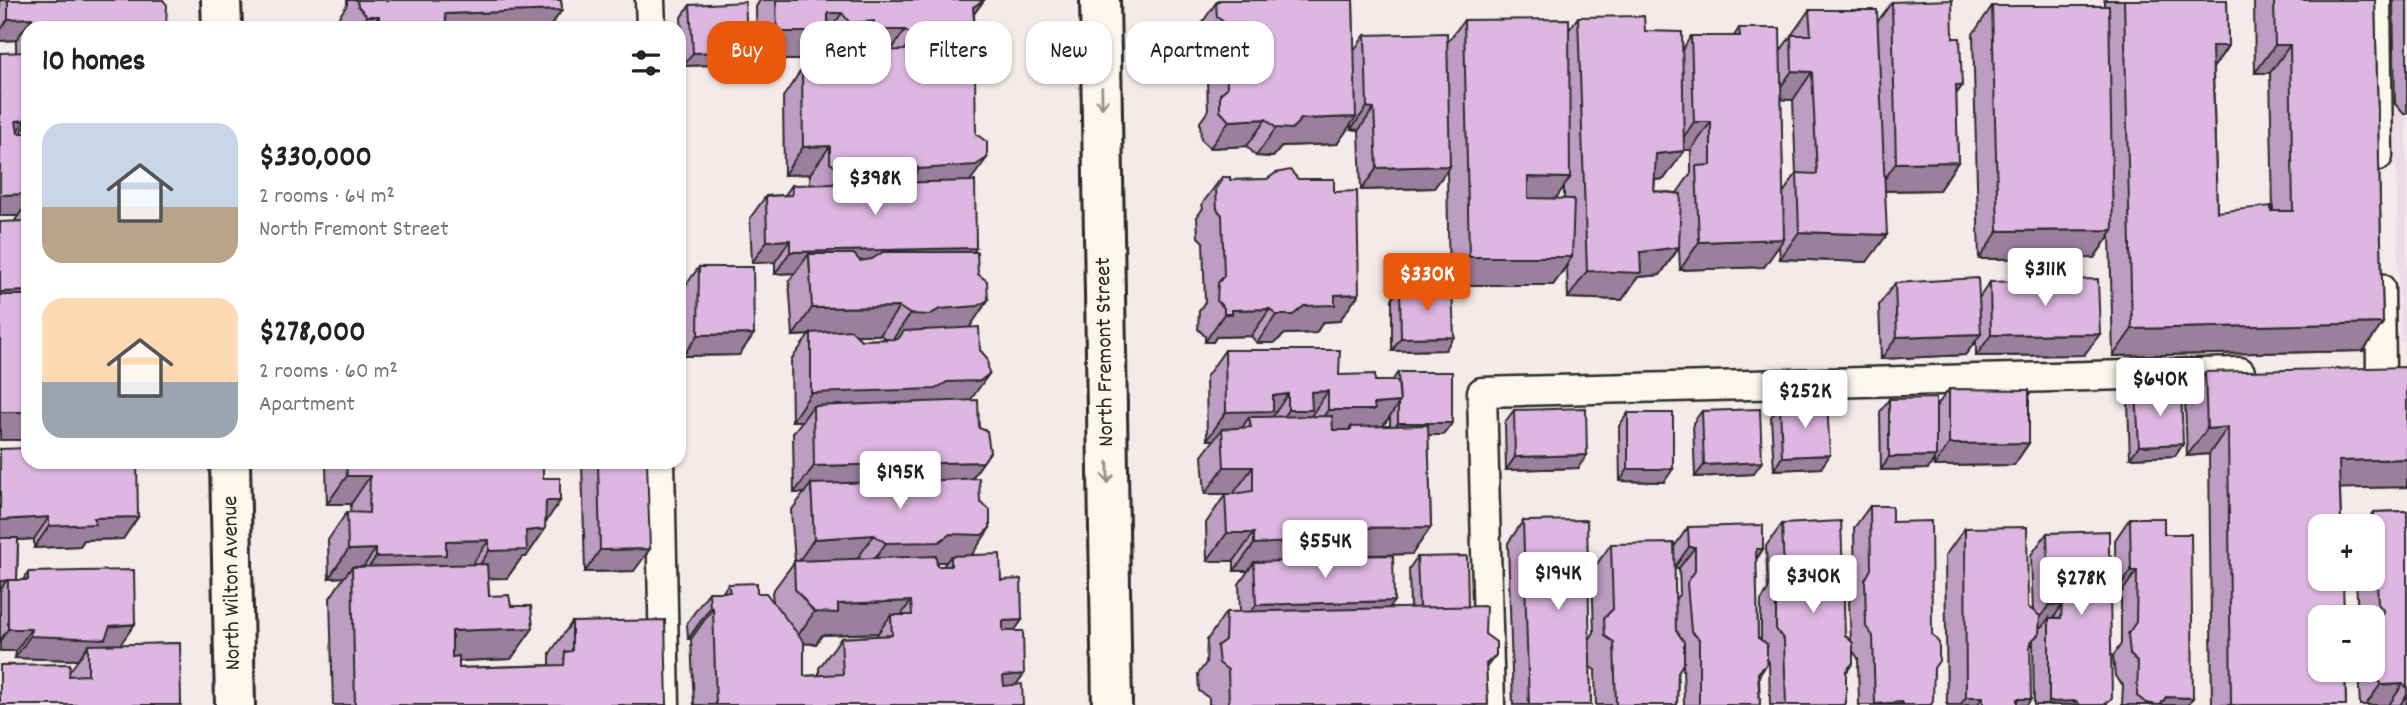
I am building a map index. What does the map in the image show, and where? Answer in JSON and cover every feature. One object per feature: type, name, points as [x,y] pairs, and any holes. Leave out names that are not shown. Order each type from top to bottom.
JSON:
[{"type":"street","points":[[222,0],[222,21]]},
{"type":"street","name":"North Fremont Street","points":[[1100,0],[1111,705]]},
{"type":"street","name":"North Wilton Avenue","points":[[230,469],[235,705]]},
{"type":"lane","points":[[650,0],[651,21]]},
{"type":"lane","points":[[2376,0],[2378,178]]},
{"type":"lane","points":[[2379,260],[2380,369]]},
{"type":"lane","points":[[1490,705],[1482,392],[2270,372]]},
{"type":"lane","points":[[660,469],[665,705]]},
{"type":"shaded area","points":[[2392,0],[2407,0],[2407,342],[2400,342]]},
{"type":"building","points":[[8,0],[163,0],[167,5],[166,21],[8,19]]},
{"type":"building","points":[[357,0],[561,0],[562,10],[445,14],[446,21],[379,21],[379,16],[367,16],[358,6]]},
{"type":"building","points":[[776,0],[984,0],[973,7],[974,21],[905,21],[905,30],[891,30],[891,21],[848,21],[842,13],[828,13],[828,21],[800,21],[800,32],[786,32],[786,21],[777,21]]},
{"type":"building","points":[[1220,0],[1353,0],[1356,117],[1301,119],[1292,129],[1276,128],[1266,119],[1229,121],[1220,111],[1220,94],[1227,88],[1227,84],[1274,84],[1274,21],[1222,21],[1217,17],[1216,3]]},
{"type":"building","points":[[1952,0],[1953,38],[1960,38],[1962,86],[1956,85],[1958,162],[1896,163],[1892,2]]},
{"type":"building","points":[[2124,0],[2227,0],[2228,46],[2212,46],[2217,212],[2271,206],[2271,211],[2293,211],[2290,45],[2275,45],[2274,0],[2375,0],[2383,323],[2132,329]]},
{"type":"building","points":[[745,2],[746,21],[707,21],[707,52],[693,53],[690,5]]},
{"type":"building","points":[[1992,6],[2109,6],[2113,230],[1998,231]]},
{"type":"building","points":[[1809,10],[1877,10],[1887,235],[1799,232],[1797,173],[1817,174],[1812,72],[1792,71],[1791,35],[1811,35]]},
{"type":"building","points":[[1644,16],[1645,31],[1682,32],[1684,151],[1656,154],[1654,191],[1681,194],[1679,247],[1640,252],[1641,273],[1587,271],[1578,17]]},
{"type":"building","points":[[1569,19],[1570,178],[1528,177],[1528,198],[1574,199],[1572,257],[1469,257],[1464,20]]},
{"type":"building","points":[[1739,28],[1780,28],[1784,239],[1699,242],[1696,166],[1711,165],[1711,122],[1694,122],[1691,36],[1740,36]]},
{"type":"building","points":[[1447,33],[1450,166],[1377,168],[1374,108],[1367,107],[1365,35]]},
{"type":"building","points":[[891,50],[905,50],[905,84],[975,84],[976,134],[987,142],[987,158],[976,165],[919,169],[909,160],[872,160],[872,170],[842,171],[830,163],[830,146],[803,147],[802,84],[891,84]]},
{"type":"building","points":[[21,52],[21,120],[16,121],[18,133],[21,133],[21,194],[0,195],[0,53]]},
{"type":"building","points":[[1290,170],[1298,179],[1334,179],[1334,192],[1357,191],[1359,294],[1335,295],[1335,305],[1304,306],[1293,315],[1276,315],[1270,309],[1232,310],[1232,314],[1224,314],[1224,308],[1217,301],[1218,283],[1224,276],[1222,215],[1217,209],[1216,189],[1222,177],[1230,177],[1230,180],[1267,179],[1276,173]]},
{"type":"building","points":[[975,181],[976,248],[790,252],[790,240],[767,241],[766,196],[792,195],[792,185]]},
{"type":"building","points":[[21,221],[21,291],[0,292],[0,222]]},
{"type":"building","points":[[883,252],[977,252],[978,274],[987,281],[988,300],[978,306],[940,309],[929,315],[910,314],[899,307],[812,308],[809,254],[854,254],[860,261],[872,259]]},
{"type":"building","points":[[699,267],[753,267],[754,334],[698,335]]},
{"type":"building","points":[[1978,278],[1981,334],[1897,337],[1895,283]]},
{"type":"building","points":[[2098,279],[2100,334],[1991,335],[1990,282]]},
{"type":"building","points":[[1400,287],[1452,288],[1454,337],[1401,338]]},
{"type":"building","points":[[0,295],[21,295],[21,412],[0,412]]},
{"type":"building","points":[[979,327],[980,350],[987,358],[989,374],[980,381],[947,382],[935,389],[811,393],[811,333],[851,330],[861,340],[898,339],[904,331]]},
{"type":"building","points":[[1225,350],[1340,350],[1339,375],[1375,374],[1375,381],[1398,381],[1400,402],[1374,404],[1375,410],[1328,410],[1328,391],[1311,392],[1312,410],[1288,410],[1288,394],[1273,396],[1273,411],[1226,412]]},
{"type":"building","points":[[2407,367],[2407,459],[2339,461],[2341,514],[2308,514],[2308,591],[2343,591],[2344,605],[2308,605],[2308,682],[2345,682],[2346,705],[2231,705],[2228,427],[2207,429],[2205,372]]},
{"type":"building","points":[[1398,372],[1452,372],[1452,423],[1398,423]]},
{"type":"building","points":[[1949,389],[2029,390],[2029,443],[1949,444]]},
{"type":"building","points":[[2181,390],[2183,444],[2139,446],[2136,391]]},
{"type":"building","points":[[1936,398],[1936,456],[1889,457],[1889,399]]},
{"type":"building","points":[[978,400],[979,428],[987,431],[990,452],[983,462],[814,466],[813,406]]},
{"type":"building","points":[[1827,403],[1830,455],[1782,457],[1780,405]]},
{"type":"building","points":[[1586,408],[1587,455],[1515,457],[1514,410]]},
{"type":"building","points":[[1760,409],[1762,462],[1704,465],[1702,411]]},
{"type":"building","points":[[1628,413],[1673,413],[1673,469],[1628,469]]},
{"type":"building","points":[[1332,416],[1333,430],[1428,425],[1431,527],[1337,528],[1337,540],[1254,544],[1254,533],[1227,533],[1225,495],[1253,491],[1253,467],[1224,467],[1222,429],[1251,427],[1249,417]]},
{"type":"building","points":[[21,448],[21,469],[137,469],[138,517],[94,518],[96,524],[49,526],[49,517],[0,520],[0,449]]},
{"type":"building","points":[[346,469],[543,469],[543,478],[560,478],[560,501],[546,501],[545,529],[526,531],[527,550],[489,551],[489,540],[446,541],[446,555],[376,557],[376,549],[348,550],[347,512],[369,513],[370,476],[347,476]]},
{"type":"building","points":[[598,469],[647,469],[650,549],[600,550]]},
{"type":"building","points":[[979,478],[980,502],[990,510],[990,528],[982,535],[950,534],[939,542],[886,543],[874,535],[814,539],[811,484],[882,482],[889,492],[901,491],[906,482]]},
{"type":"building","points":[[1870,506],[1892,506],[1892,522],[1931,521],[1932,634],[1939,643],[1939,661],[1934,668],[1931,705],[1904,705],[1902,702],[1875,704],[1873,636],[1866,627],[1865,580],[1871,569]]},
{"type":"building","points":[[2407,511],[2407,688],[2403,684],[2380,685],[2380,682],[2385,682],[2385,605],[2378,604],[2377,591],[2385,591],[2385,514],[2374,512]]},
{"type":"building","points":[[2130,518],[2164,518],[2164,534],[2191,534],[2193,698],[2166,697],[2158,705],[2146,703],[2137,696],[2138,663],[2130,654],[2128,634],[2136,622],[2137,571],[2131,571]]},
{"type":"building","points":[[1587,520],[1591,705],[1529,705],[1523,521]]},
{"type":"building","points":[[1841,521],[1845,635],[1853,643],[1853,663],[1846,671],[1846,703],[1786,705],[1784,640],[1776,629],[1776,579],[1784,571],[1782,524]]},
{"type":"building","points":[[1763,525],[1763,549],[1756,549],[1758,638],[1767,644],[1767,664],[1758,673],[1760,705],[1699,705],[1699,639],[1691,631],[1687,583],[1695,571],[1695,547],[1689,547],[1688,527]]},
{"type":"building","points":[[2027,527],[2028,607],[2040,616],[2039,634],[2030,642],[2031,699],[2017,699],[2017,705],[1983,705],[1983,697],[1966,697],[1965,528]]},
{"type":"building","points":[[2109,531],[2109,554],[2115,564],[2115,585],[2110,594],[2112,698],[2104,705],[2080,705],[2076,701],[2049,702],[2049,618],[2061,618],[2062,605],[2049,605],[2047,533]]},
{"type":"building","points":[[0,538],[18,538],[17,580],[0,581]]},
{"type":"building","points":[[1674,543],[1676,630],[1684,642],[1684,662],[1678,672],[1677,705],[1616,705],[1614,642],[1605,636],[1604,618],[1613,609],[1611,544]]},
{"type":"building","points":[[1000,554],[1001,580],[1021,579],[1022,620],[1003,621],[1003,631],[1023,631],[1024,674],[1003,676],[1004,686],[1022,684],[1023,705],[716,705],[713,608],[710,608],[709,592],[730,592],[728,584],[757,583],[757,593],[766,593],[804,642],[804,676],[843,674],[841,638],[892,635],[891,615],[912,615],[911,601],[838,604],[838,613],[814,612],[795,589],[794,561],[936,556],[937,566],[951,566],[951,556]]},
{"type":"building","points":[[1393,555],[1394,601],[1256,605],[1254,562],[1285,561],[1293,564],[1301,557]]},
{"type":"building","points":[[1467,556],[1468,607],[1419,608],[1417,557]]},
{"type":"building","points":[[487,564],[489,596],[509,595],[511,606],[531,606],[533,628],[452,631],[452,657],[459,656],[459,668],[564,665],[565,652],[572,651],[572,622],[665,620],[667,705],[355,705],[352,567]]},
{"type":"building","points":[[134,570],[135,624],[110,626],[105,639],[30,636],[31,629],[8,629],[8,580],[28,580],[28,572]]},
{"type":"building","points":[[1486,606],[1485,634],[1496,642],[1496,655],[1486,664],[1488,705],[1229,705],[1228,670],[1219,663],[1217,646],[1225,640],[1226,612]]},
{"type":"building","points":[[180,643],[181,705],[0,705],[0,665],[70,664],[69,676],[88,675],[88,645]]}]
